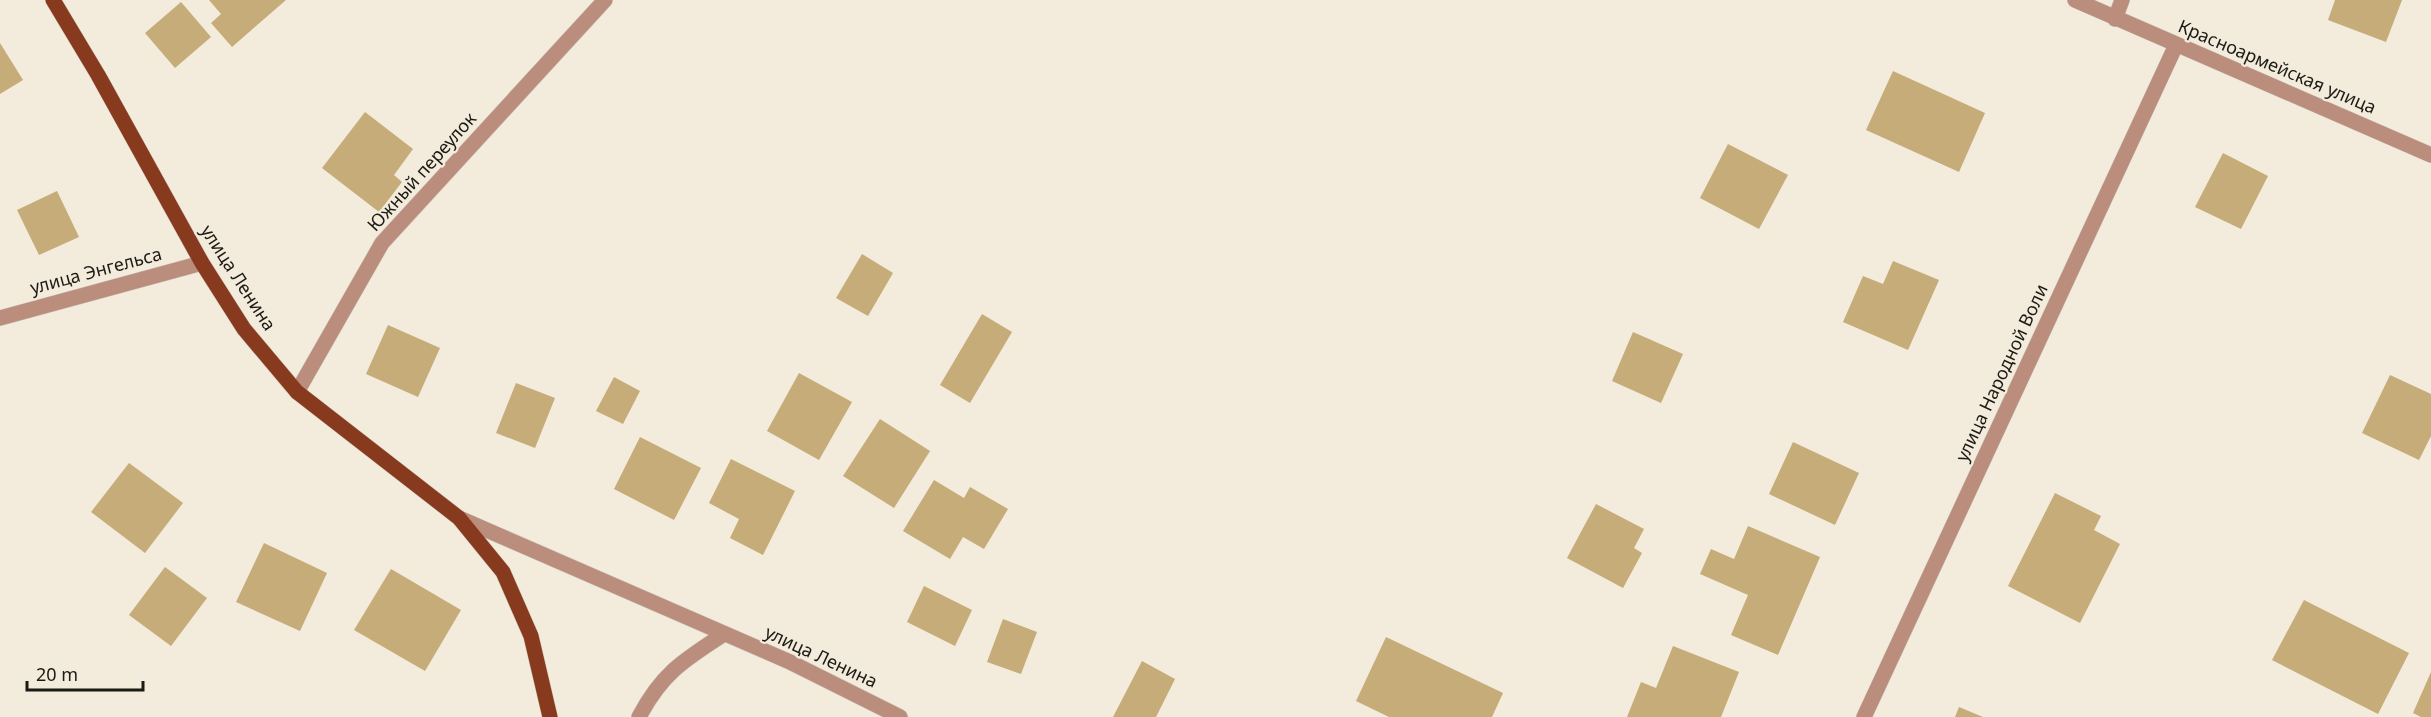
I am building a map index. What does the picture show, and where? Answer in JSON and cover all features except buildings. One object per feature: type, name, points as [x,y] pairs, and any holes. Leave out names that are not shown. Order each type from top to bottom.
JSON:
[{"type":"main road","name":"улица Ленина","points":[[53,0],[98,75],[202,262],[244,329],[297,392],[459,518],[503,572],[531,636],[550,717]]},
{"type":"street","name":"Южный переулок","points":[[297,392],[382,243],[605,0]]},
{"type":"street","name":"Красноармейская улица","points":[[2074,0],[2268,82],[2431,155]]},
{"type":"street","points":[[2115,19],[2122,0]]},
{"type":"street","name":"улица Народной Воли","points":[[1864,717],[2176,45]]},
{"type":"street","name":"улица Энгельса","points":[[0,318],[202,262]]},
{"type":"street","name":"улица Ленина","points":[[459,518],[790,662],[900,717]]},
{"type":"street","points":[[639,717],[653,690],[678,664],[724,634]]}]
